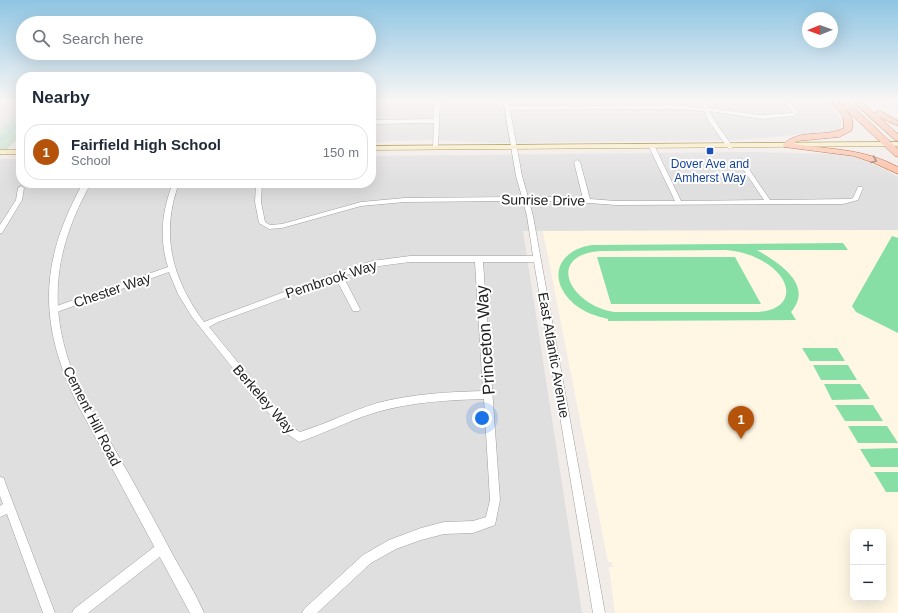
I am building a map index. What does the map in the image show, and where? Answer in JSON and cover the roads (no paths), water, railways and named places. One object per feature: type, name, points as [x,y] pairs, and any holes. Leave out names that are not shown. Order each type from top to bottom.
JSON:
[{"type":"main road","points":[[787,145],[795,139],[839,134],[848,128]]},
{"type":"main road","points":[[870,128],[898,154]]},
{"type":"main road","points":[[886,128],[898,138]]},
{"type":"main road","points":[[376,148],[652,148],[898,144]]},
{"type":"main road","points":[[787,145],[804,149],[849,152],[870,158],[898,171]]},
{"type":"main road","points":[[0,152],[16,152]]},
{"type":"street","points":[[436,128],[436,147]]},
{"type":"street","name":"East Atlantic Avenue","points":[[510,128],[537,259],[599,613]]},
{"type":"street","points":[[717,128],[730,147]]},
{"type":"street","points":[[652,148],[679,203]]},
{"type":"street","points":[[740,160],[768,202]]},
{"type":"street","points":[[577,162],[587,200]]},
{"type":"street","points":[[1,229],[19,200],[21,188]]},
{"type":"street","name":"Cement Hill Road","points":[[84,188],[74,206],[61,238],[54,273],[52,288],[57,336],[71,379],[197,613]]},
{"type":"street","name":"Berkeley Way","points":[[174,188],[169,202],[166,218],[166,235],[171,269],[189,308],[286,428],[299,437],[315,432],[348,417],[406,400],[435,396],[489,395]]},
{"type":"street","name":"Sunrise Drive","points":[[259,188],[262,223],[269,227],[282,226],[337,210],[383,201],[413,199],[587,200],[616,203],[851,201],[856,199],[860,188]]},
{"type":"street","name":"Princeton Way","points":[[308,613],[367,559],[393,544],[438,529],[473,527],[491,521],[495,500],[479,259]]},
{"type":"street","name":"Pembrook Way","points":[[203,326],[213,320],[361,267],[390,261],[537,259]]},
{"type":"street","name":"Chester Way","points":[[54,310],[171,269]]},
{"type":"street","points":[[338,275],[356,309]]},
{"type":"street","points":[[0,482],[4,509],[49,613]]},
{"type":"street","points":[[78,613],[162,548]]},
{"type":"waterway","points":[[0,141],[14,128]]},
{"type":"place","name":"Dover Ave and Amherst Way","points":[[710,151]]},
{"type":"place","name":"Fairfield High School","points":[[741,439]]}]
